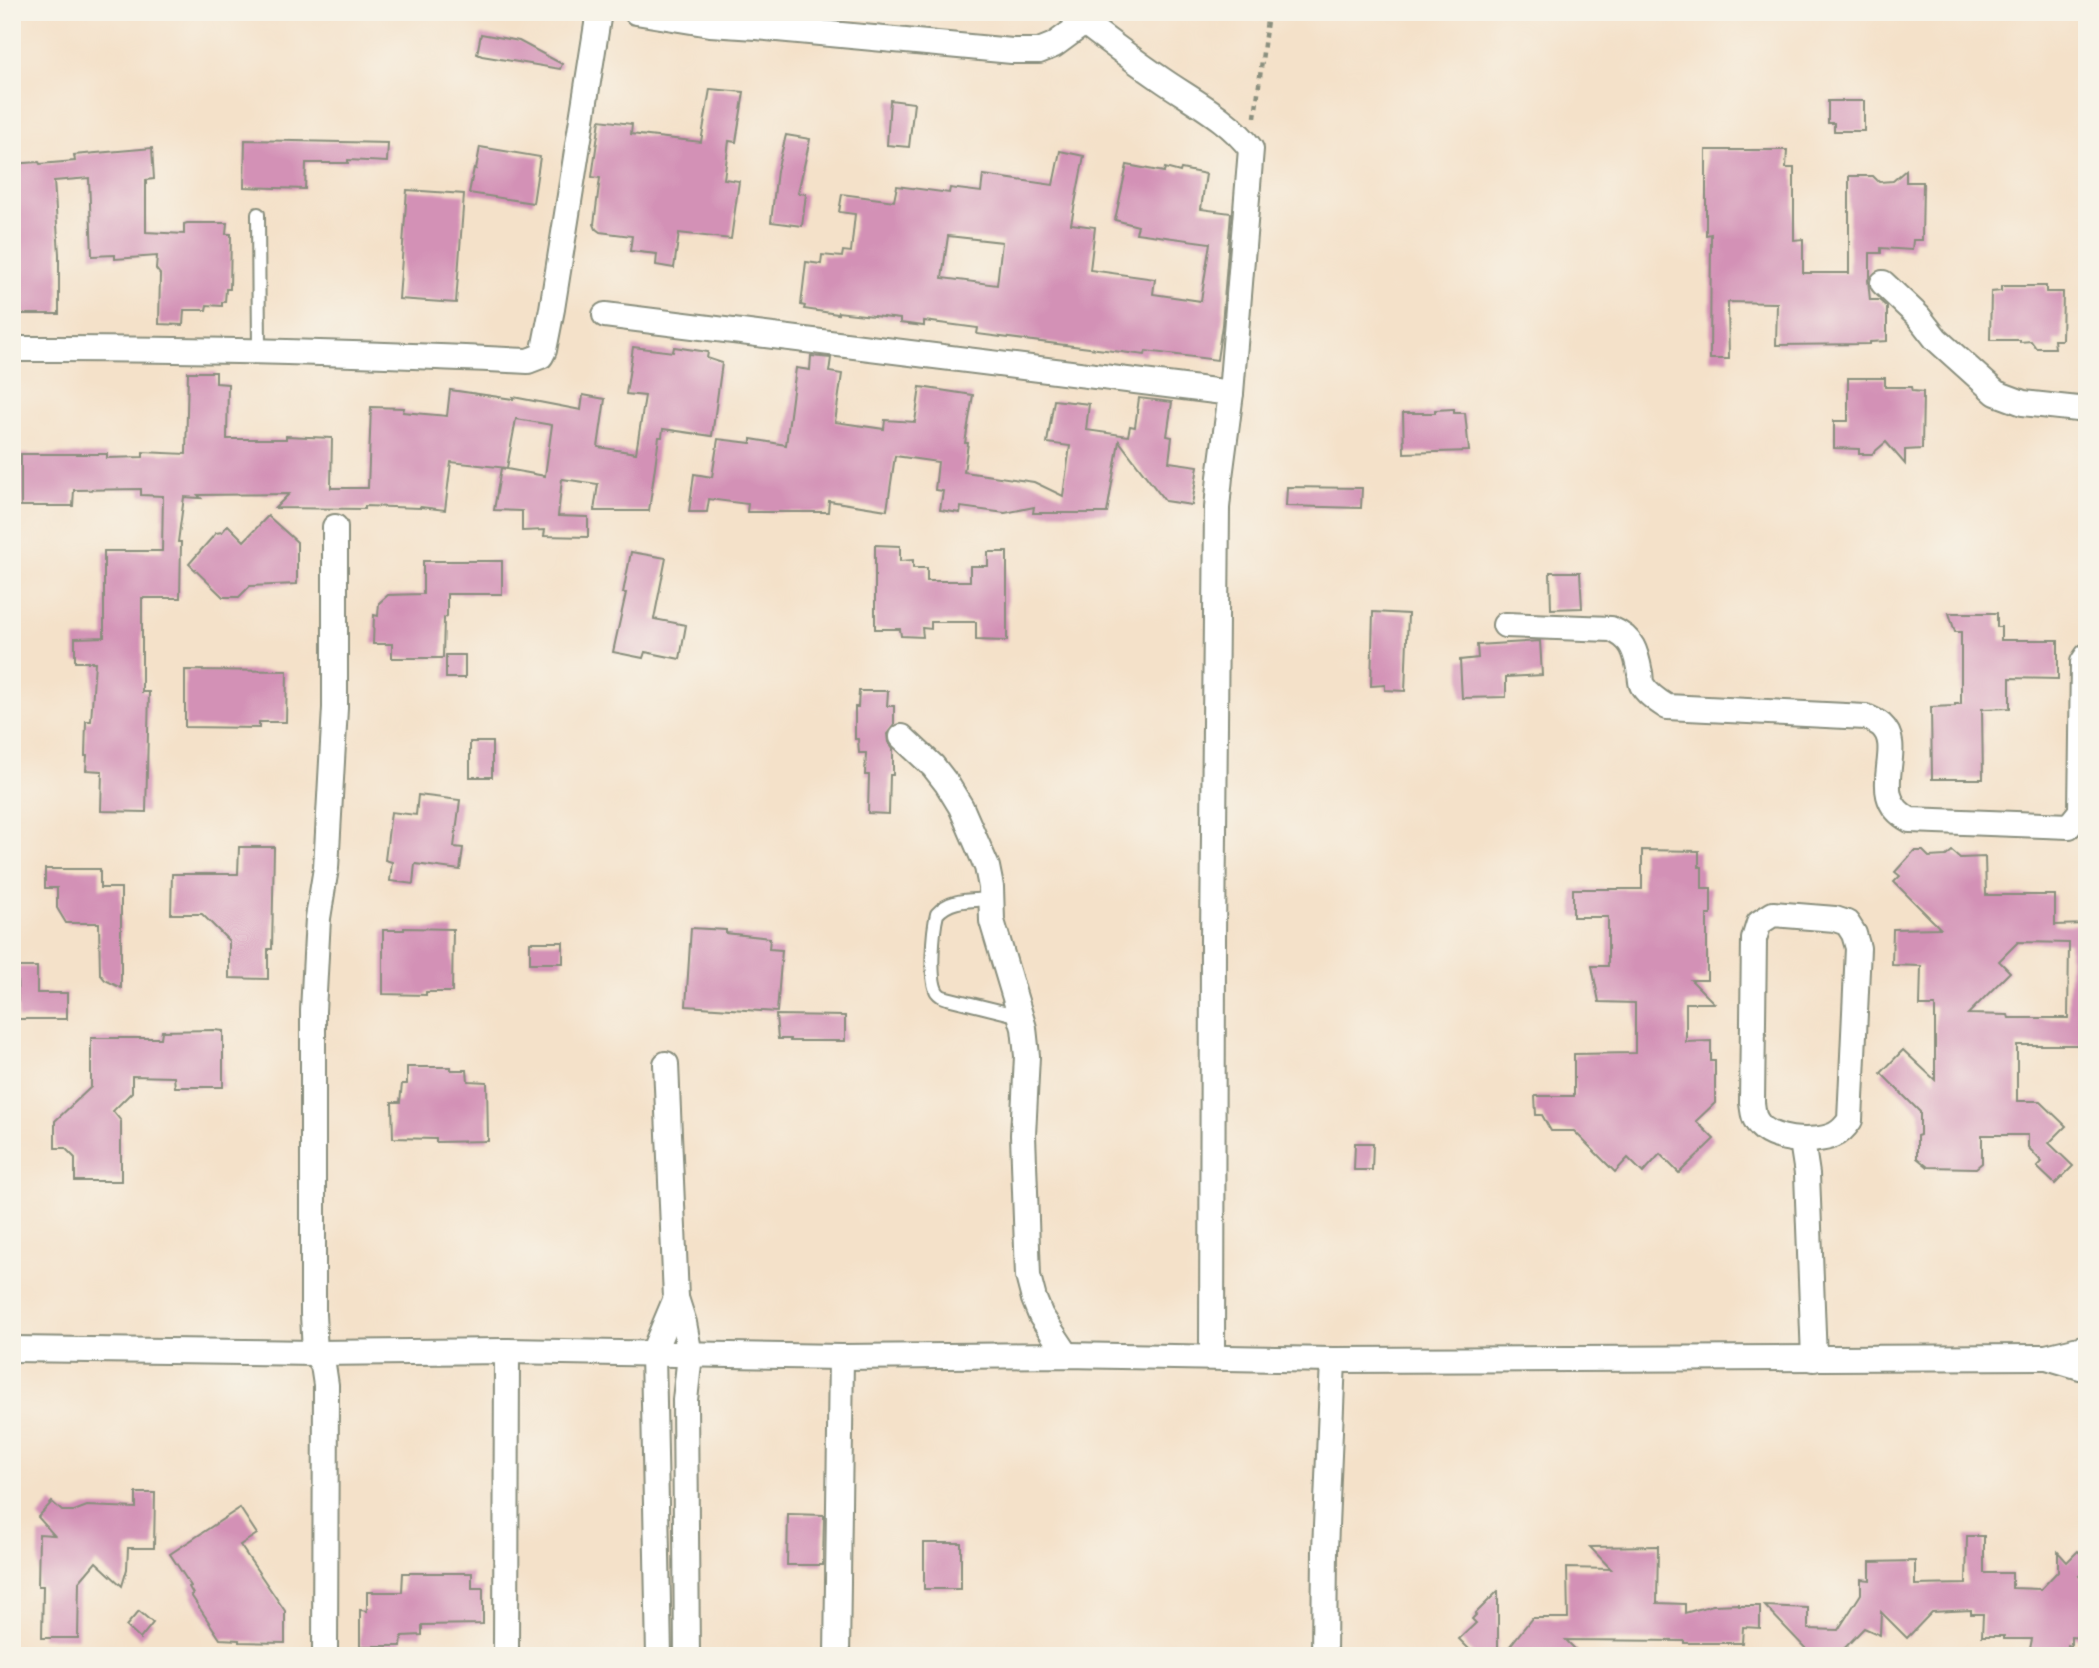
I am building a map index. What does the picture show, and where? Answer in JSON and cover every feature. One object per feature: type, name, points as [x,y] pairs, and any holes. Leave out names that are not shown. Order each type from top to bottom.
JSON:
[{"type":"street","points":[[12,349],[367,353],[528,360],[541,356],[552,309],[599,12]]},
{"type":"street","points":[[636,12],[710,24],[1013,51],[1040,51],[1054,45],[1077,18],[1227,124],[1251,149],[1231,393],[1217,518],[1212,1356]]},
{"type":"street","points":[[1883,284],[1918,316],[1936,339],[1996,393],[2023,403],[2087,410]]},
{"type":"street","points":[[605,315],[1231,393]]},
{"type":"street","points":[[325,1656],[326,1385],[323,1365],[315,1353],[313,1314],[313,1012],[317,918],[326,868],[335,708],[335,527]]},
{"type":"street","points":[[1506,625],[1611,629],[1622,633],[1636,653],[1642,685],[1667,707],[1866,717],[1885,730],[1890,744],[1888,799],[1896,811],[1910,820],[2069,825],[2081,811],[2083,662],[2087,656]]},
{"type":"street","points":[[902,737],[933,766],[947,784],[961,807],[987,867],[991,887],[992,921],[1024,1028],[1027,1056],[1023,1135],[1028,1276],[1041,1316],[1067,1355]]},
{"type":"street","points":[[1773,914],[1835,919],[1847,923],[1858,948],[1850,1119],[1844,1128],[1832,1136],[1802,1141],[1773,1135],[1765,1130],[1756,1120],[1752,1104],[1754,939],[1759,923],[1773,914]]},
{"type":"street","points":[[666,1064],[676,1298],[690,1354],[685,1400],[687,1656]]},
{"type":"street","points":[[1802,1141],[1807,1174],[1814,1359]]},
{"type":"street","points":[[659,1656],[653,1353],[676,1298]]},
{"type":"street","points":[[12,1349],[315,1353],[507,1351],[841,1357],[1212,1356],[1333,1360],[2046,1357],[2087,1347]]},
{"type":"street","points":[[506,1656],[507,1351]]},
{"type":"street","points":[[836,1656],[841,1357]]},
{"type":"street","points":[[2046,1357],[2087,1369]]},
{"type":"street","points":[[1324,1656],[1325,1550],[1333,1360]]},
{"type":"street","points":[[659,1614],[687,1615]]},
{"type":"lane","points":[[258,214],[259,351]]},
{"type":"lane","points":[[991,900],[953,902],[937,915],[932,964],[935,986],[940,996],[947,999],[1020,1016]]},
{"type":"path","points":[[1251,149],[1268,12]]},
{"type":"building","points":[[481,34],[519,41],[562,64],[560,69],[477,54]]},
{"type":"building","points":[[710,89],[744,92],[736,142],[729,141],[724,179],[739,181],[731,239],[679,233],[674,268],[656,265],[657,254],[630,251],[632,236],[600,232],[594,224],[600,178],[592,177],[600,120],[632,124],[631,134],[701,142]]},
{"type":"building","points":[[890,100],[914,103],[909,147],[887,145]]},
{"type":"building","points":[[1828,101],[1864,101],[1864,131],[1834,131],[1834,123],[1828,123]]},
{"type":"building","points":[[786,135],[810,139],[798,193],[806,194],[802,226],[771,222],[777,171]]},
{"type":"building","points":[[245,140],[388,143],[387,162],[348,160],[348,163],[306,163],[305,189],[244,187]]},
{"type":"building","points":[[480,147],[540,157],[533,203],[469,193]]},
{"type":"building","points":[[152,148],[154,179],[146,180],[146,232],[184,234],[184,224],[187,223],[227,223],[226,234],[231,234],[230,289],[226,289],[222,306],[207,305],[206,310],[184,310],[183,325],[159,324],[160,274],[156,269],[157,256],[115,259],[115,255],[92,256],[89,178],[54,181],[59,254],[59,314],[13,314],[12,164],[75,161],[74,155]]},
{"type":"building","points":[[1706,150],[1787,150],[1786,168],[1794,168],[1794,240],[1803,239],[1803,273],[1849,273],[1849,176],[1873,176],[1879,182],[1893,181],[1906,170],[1906,182],[1923,182],[1922,240],[1913,240],[1912,250],[1881,248],[1881,253],[1870,253],[1870,300],[1879,300],[1887,307],[1887,341],[1870,344],[1776,345],[1777,303],[1728,302],[1729,359],[1710,359],[1711,234],[1706,235]]},
{"type":"building","points":[[1060,151],[1084,156],[1071,224],[1095,227],[1090,270],[1155,279],[1153,294],[1201,301],[1210,243],[1136,233],[1138,226],[1115,220],[1127,165],[1164,172],[1165,168],[1206,174],[1201,209],[1231,213],[1217,360],[1146,351],[1145,355],[977,334],[978,328],[924,321],[924,326],[900,323],[900,319],[838,314],[804,309],[805,306],[801,305],[806,262],[821,264],[822,255],[842,257],[843,251],[851,252],[855,214],[839,212],[842,194],[894,201],[897,186],[949,193],[950,188],[981,192],[983,175],[1053,185]],"holes":[[[948,236],[1002,242],[997,285],[942,278]]]},
{"type":"building","points":[[407,190],[464,194],[456,303],[399,299]]},
{"type":"building","points":[[2001,286],[2046,286],[2046,292],[2063,292],[2062,340],[2054,340],[2055,348],[2036,348],[2031,341],[1990,340],[1991,292],[2001,291]]},
{"type":"building","points":[[633,347],[673,352],[674,347],[708,352],[707,358],[722,363],[712,436],[663,429],[662,437],[659,437],[649,511],[594,511],[598,484],[562,479],[558,516],[588,517],[588,537],[544,536],[545,530],[522,531],[522,511],[494,510],[501,468],[545,476],[552,425],[516,419],[507,468],[451,462],[445,510],[365,506],[365,509],[275,508],[289,494],[184,497],[178,542],[181,542],[180,598],[142,598],[142,692],[149,692],[146,812],[101,811],[102,771],[86,770],[85,756],[86,721],[91,721],[95,662],[75,662],[75,638],[104,637],[104,551],[162,551],[163,496],[141,495],[141,489],[74,490],[73,506],[21,506],[21,454],[107,454],[107,458],[143,457],[143,452],[186,454],[188,372],[216,372],[216,383],[228,384],[227,439],[286,439],[286,436],[332,438],[331,488],[368,488],[371,407],[404,408],[403,412],[447,416],[450,390],[513,397],[581,410],[583,395],[605,399],[598,447],[636,453],[645,396],[626,394]]},
{"type":"building","points":[[811,356],[831,358],[829,372],[842,374],[835,422],[884,429],[885,420],[915,422],[920,387],[973,395],[965,443],[968,443],[964,472],[1034,482],[1063,496],[1070,446],[1047,443],[1054,400],[1089,404],[1086,430],[1128,436],[1130,426],[1135,427],[1139,398],[1172,402],[1167,436],[1172,437],[1169,462],[1198,466],[1192,505],[1165,501],[1119,441],[1107,513],[1033,513],[1034,507],[1005,513],[961,507],[960,513],[940,510],[943,491],[935,490],[938,462],[895,456],[887,510],[829,501],[828,512],[747,512],[748,504],[709,499],[707,512],[689,512],[694,474],[712,477],[718,439],[751,443],[751,439],[786,445],[796,368],[810,370]]},
{"type":"building","points":[[1848,378],[1885,378],[1885,387],[1911,387],[1912,391],[1923,392],[1922,449],[1905,450],[1905,464],[1886,442],[1872,454],[1859,454],[1859,449],[1834,448],[1834,421],[1848,421]]},
{"type":"building","points":[[1454,409],[1454,413],[1465,413],[1469,451],[1404,453],[1403,413],[1435,413],[1435,410]]},
{"type":"building","points":[[1287,487],[1362,488],[1361,508],[1286,506]]},
{"type":"building","points":[[268,516],[297,542],[297,584],[250,586],[239,597],[223,597],[189,564],[216,533],[222,532],[228,525],[244,541]]},
{"type":"building","points":[[875,545],[900,546],[900,561],[913,560],[913,568],[927,568],[927,581],[970,581],[970,566],[988,566],[988,552],[1007,552],[1007,641],[976,640],[976,622],[931,622],[931,629],[922,628],[923,637],[901,636],[900,629],[875,629]]},
{"type":"building","points":[[631,552],[666,558],[654,619],[686,625],[680,659],[645,652],[643,658],[613,652],[626,593],[623,593]]},
{"type":"building","points":[[423,561],[502,561],[502,594],[447,594],[443,658],[392,658],[392,644],[373,644],[374,615],[378,616],[379,603],[388,595],[423,594]]},
{"type":"building","points":[[1550,572],[1580,572],[1582,608],[1551,609]]},
{"type":"building","points":[[1373,612],[1408,614],[1405,691],[1385,690],[1385,685],[1371,686]]},
{"type":"building","points":[[1949,613],[1997,613],[2001,640],[2058,640],[2058,679],[2010,678],[2010,708],[1982,709],[1983,779],[1932,779],[1931,707],[1961,704],[1961,632],[1955,632]]},
{"type":"building","points":[[1540,641],[1542,675],[1506,677],[1506,697],[1462,698],[1460,660],[1478,658],[1477,645]]},
{"type":"building","points":[[446,655],[465,655],[465,678],[446,678]]},
{"type":"building","points":[[185,670],[287,671],[286,722],[259,722],[259,728],[185,727]]},
{"type":"building","points":[[859,691],[888,691],[887,706],[894,706],[894,725],[887,734],[893,749],[889,814],[868,813],[869,775],[865,775],[866,753],[859,753],[858,739],[855,739],[855,707],[858,707]]},
{"type":"building","points":[[470,742],[492,742],[492,777],[470,777]]},
{"type":"building","points":[[418,795],[460,800],[454,847],[463,848],[460,870],[415,864],[413,884],[390,881],[392,862],[385,860],[391,812],[416,815]]},
{"type":"building","points":[[239,847],[274,847],[272,949],[268,949],[268,979],[229,978],[229,941],[202,914],[171,914],[172,874],[238,874]]},
{"type":"building","points":[[1642,850],[1699,851],[1702,888],[1711,888],[1711,915],[1707,915],[1707,980],[1691,980],[1714,1003],[1686,1003],[1686,1042],[1711,1041],[1711,1061],[1715,1061],[1715,1103],[1696,1121],[1714,1139],[1679,1173],[1660,1154],[1643,1173],[1628,1158],[1615,1172],[1574,1131],[1551,1131],[1542,1115],[1536,1115],[1535,1096],[1574,1096],[1574,1054],[1635,1053],[1635,1003],[1599,1002],[1592,966],[1608,966],[1608,917],[1573,917],[1573,889],[1642,889]]},
{"type":"building","points":[[1914,851],[1923,851],[1929,857],[1946,856],[1952,851],[1960,858],[1985,857],[1986,895],[2055,895],[2055,925],[2087,924],[2087,1045],[2017,1045],[2017,1101],[2040,1101],[2066,1126],[2049,1143],[2073,1166],[2055,1184],[2037,1167],[2042,1162],[2028,1147],[2028,1135],[1982,1135],[1982,1163],[1976,1168],[1928,1167],[1917,1158],[1920,1112],[1881,1073],[1903,1050],[1935,1080],[1935,1006],[1920,1006],[1921,966],[1892,965],[1893,929],[1940,928],[1894,882],[1900,876],[1895,872]],"holes":[[[2018,942],[2069,943],[2068,1018],[2009,1018],[2008,1015],[1968,1014],[2010,972],[1999,961]]]},
{"type":"building","points":[[45,869],[100,869],[100,888],[121,888],[121,988],[105,980],[100,974],[99,923],[66,923],[57,908],[57,888],[45,888]]},
{"type":"building","points":[[691,928],[726,930],[726,933],[770,938],[769,949],[782,950],[777,1012],[686,1006]]},
{"type":"building","points":[[453,929],[452,992],[426,992],[426,995],[383,994],[383,930]]},
{"type":"building","points":[[530,942],[563,942],[563,963],[530,963]]},
{"type":"building","points":[[17,967],[37,967],[37,993],[67,993],[67,1019],[18,1019]]},
{"type":"building","points":[[776,1015],[845,1016],[845,1041],[778,1039]]},
{"type":"building","points":[[162,1031],[223,1031],[223,1087],[175,1087],[174,1077],[132,1076],[132,1092],[113,1111],[121,1121],[121,1181],[75,1181],[75,1158],[65,1148],[55,1148],[55,1121],[91,1087],[91,1038],[161,1038]]},
{"type":"building","points":[[407,1067],[451,1067],[451,1070],[467,1070],[468,1081],[487,1082],[488,1141],[436,1142],[436,1139],[393,1138],[392,1102],[400,1102],[402,1084],[407,1084]]},
{"type":"building","points":[[1355,1143],[1373,1143],[1372,1170],[1354,1170]]},
{"type":"building","points":[[136,1493],[155,1493],[154,1548],[128,1548],[127,1569],[122,1586],[96,1562],[79,1582],[78,1638],[42,1638],[43,1586],[38,1586],[39,1534],[54,1535],[38,1517],[52,1502],[62,1511],[74,1511],[87,1506],[136,1508]]},
{"type":"building","points":[[240,1508],[257,1534],[240,1545],[285,1611],[285,1643],[220,1639],[191,1595],[191,1586],[170,1554]]},
{"type":"building","points":[[788,1514],[824,1515],[823,1565],[787,1565]]},
{"type":"building","points":[[1967,1536],[1984,1536],[1984,1573],[2012,1573],[2012,1588],[2041,1589],[2058,1571],[2058,1552],[2067,1562],[2078,1551],[2087,1560],[2087,1570],[2079,1576],[2087,1585],[2086,1626],[2083,1638],[2071,1637],[2067,1654],[2049,1653],[2049,1649],[2030,1649],[2032,1639],[1982,1636],[1983,1614],[1971,1614],[1971,1610],[1932,1612],[1907,1638],[1881,1612],[1880,1635],[1864,1628],[1837,1656],[1818,1656],[1822,1651],[1808,1651],[1765,1606],[1808,1608],[1808,1629],[1838,1630],[1861,1594],[1861,1579],[1870,1580],[1870,1562],[1915,1561],[1915,1585],[1966,1584]]},
{"type":"building","points":[[924,1543],[961,1543],[961,1589],[924,1589]]},
{"type":"building","points":[[1658,1546],[1657,1603],[1685,1604],[1685,1613],[1713,1605],[1760,1606],[1760,1628],[1743,1627],[1742,1643],[1566,1640],[1582,1656],[1502,1656],[1532,1618],[1568,1618],[1567,1568],[1611,1569],[1590,1547]]},
{"type":"building","points":[[403,1573],[472,1573],[472,1588],[483,1588],[483,1624],[422,1625],[422,1635],[402,1636],[401,1646],[360,1646],[360,1610],[367,1611],[367,1592],[402,1592]]},
{"type":"building","points":[[1498,1591],[1498,1656],[1476,1656],[1459,1639],[1476,1623],[1472,1619],[1475,1614]]},
{"type":"building","points":[[139,1611],[153,1623],[140,1639],[126,1626]]}]
